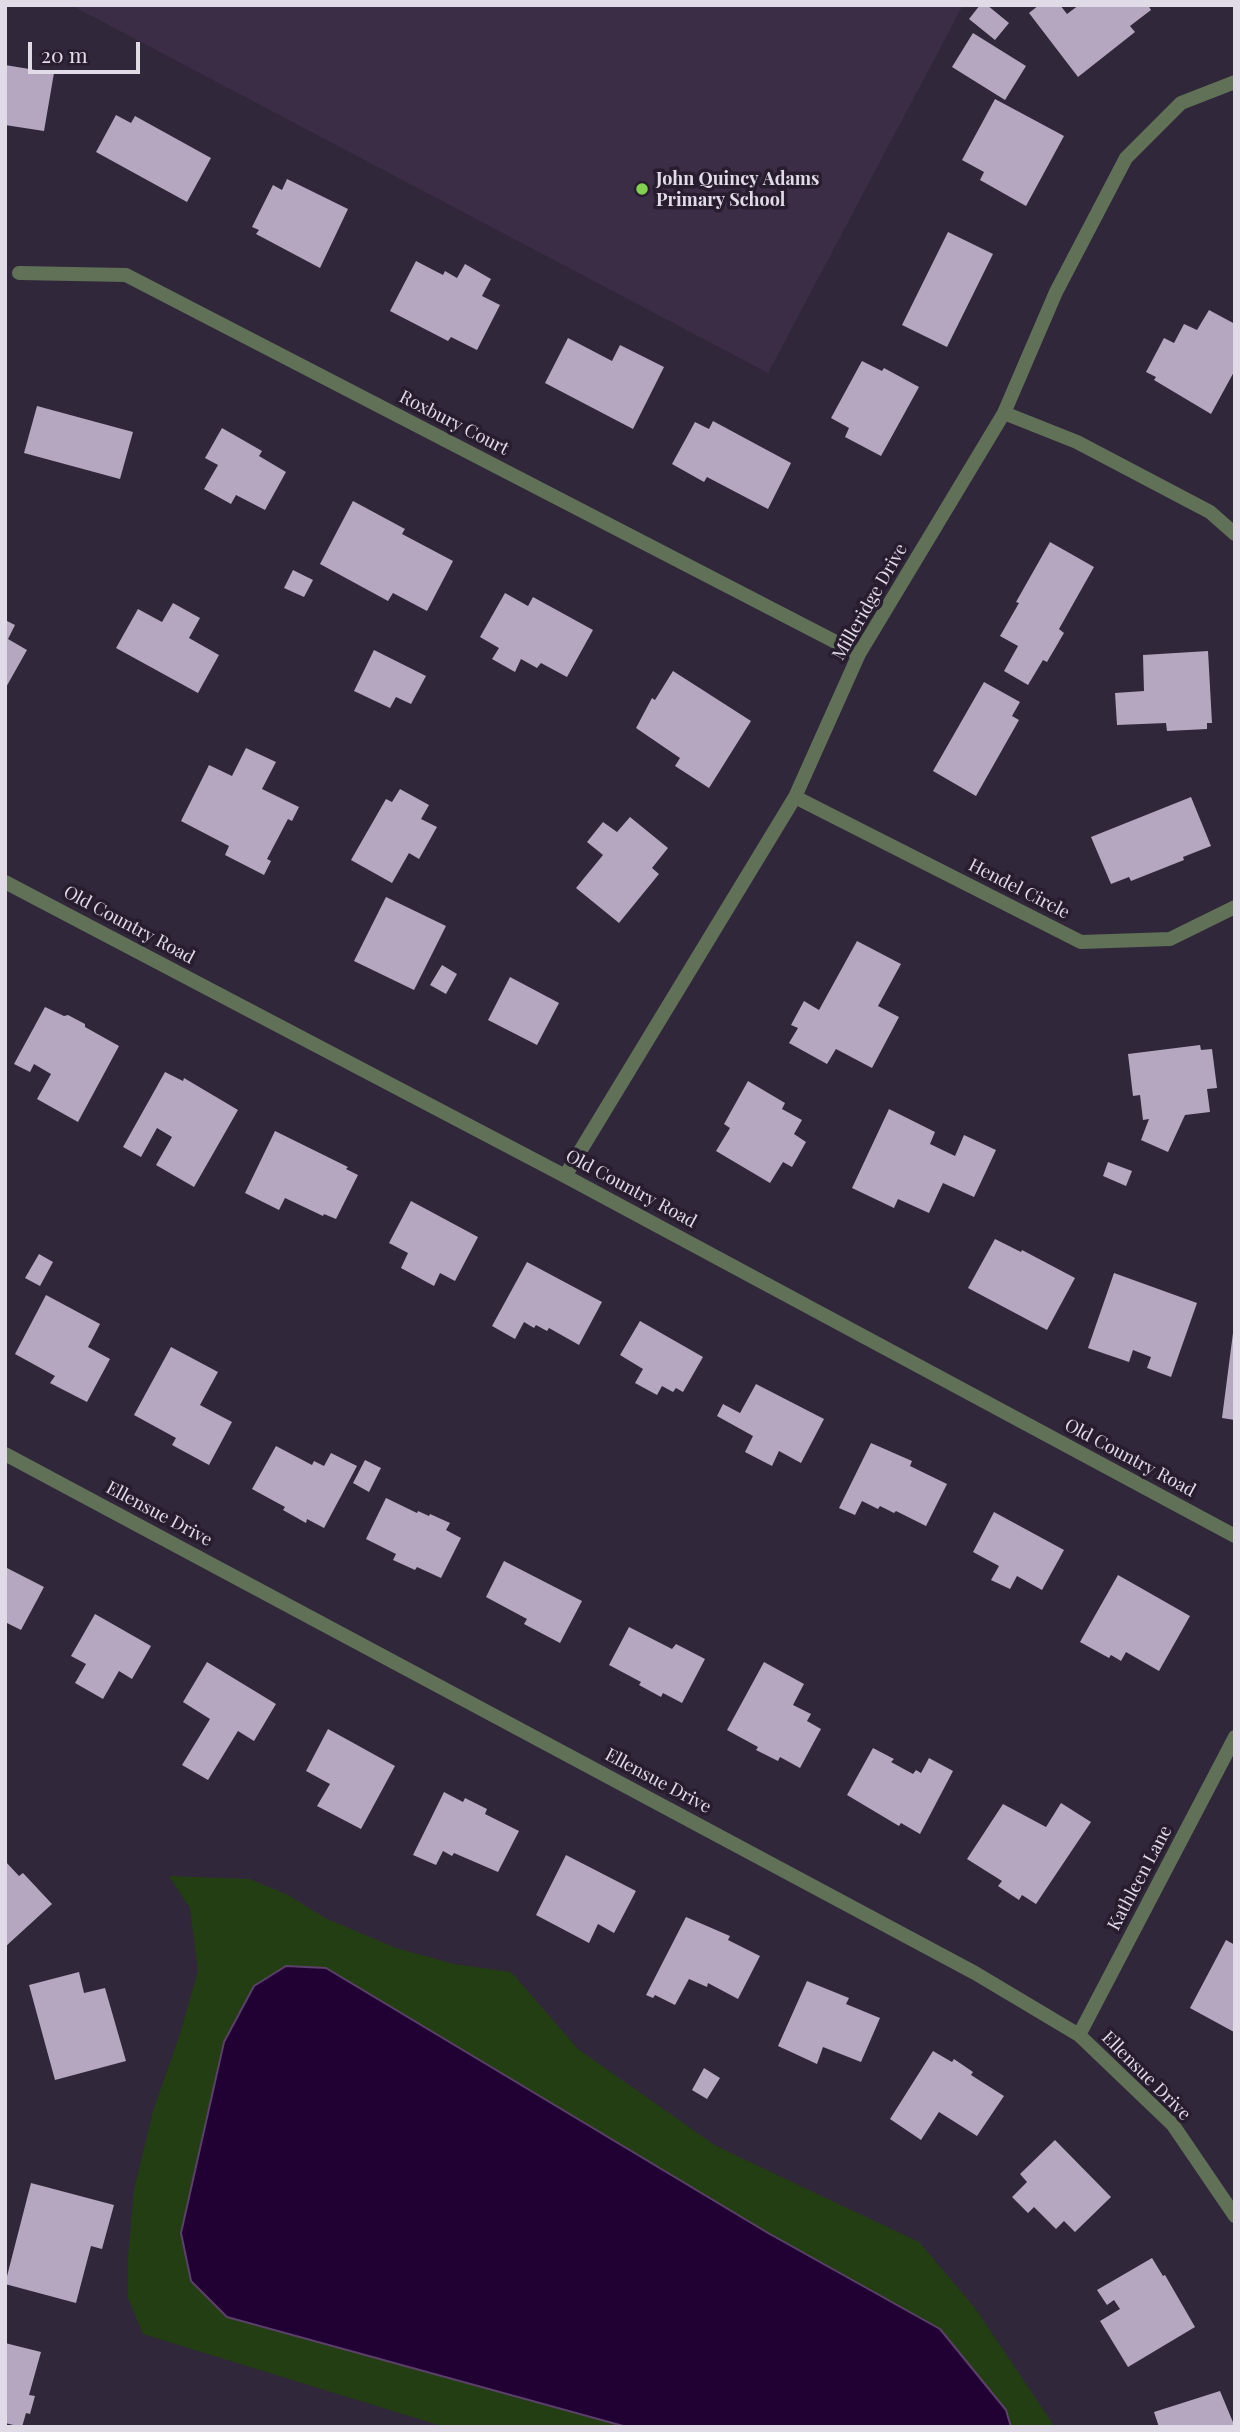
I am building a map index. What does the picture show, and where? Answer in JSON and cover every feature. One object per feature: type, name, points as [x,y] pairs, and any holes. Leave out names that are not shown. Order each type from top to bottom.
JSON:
[{"type":"street","name":"Milleridge Drive","points":[[565,1175],[795,797],[859,654],[1004,413],[1056,292],[1126,158],[1181,103],[1235,82]]},
{"type":"street","name":"Roxbury Court","points":[[19,272],[126,275],[859,654]]},
{"type":"street","points":[[1004,413],[1077,442],[1210,512],[1235,534]]},
{"type":"street","name":"Hendel Circle","points":[[795,797],[1081,942],[1170,939],[1235,907]]},
{"type":"street","name":"Old Country Road","points":[[5,882],[565,1175],[1235,1536]]},
{"type":"street","name":"Ellensue Drive","points":[[5,1454],[975,1973],[1079,2035],[1173,2125],[1235,2216]]},
{"type":"street","name":"Kathleen Lane","points":[[1079,2035],[1235,1737]]},
{"type":"shaded area","name":"John Quincy Adams Primary School","points":[[71,5],[963,5],[768,373]]},
{"type":"shaded area","points":[[286,1966],[326,1968],[768,2233],[940,2329],[1006,2410],[1011,2427],[627,2427],[227,2317],[191,2281],[181,2233],[224,2042],[254,1986]]},
{"type":"green space","points":[[169,1876],[250,1879],[288,1895],[325,1918],[396,1948],[454,1964],[511,1972],[578,2049],[716,2146],[919,2242],[975,2308],[1055,2427],[445,2427],[143,2334],[128,2298],[128,2257],[134,2190],[153,2111],[180,2034],[198,1971],[190,1908]]},
{"type":"building","points":[[980,5],[987,5],[1009,23],[995,40],[969,19]]},
{"type":"building","points":[[1039,5],[1060,5],[1067,14],[1079,5],[1148,5],[1151,10],[1130,26],[1135,32],[1078,77],[1029,13]]},
{"type":"building","points":[[973,33],[1026,66],[1005,100],[952,67]]},
{"type":"building","points":[[5,65],[54,73],[44,131],[5,125]]},
{"type":"building","points":[[995,99],[1064,136],[1026,206],[980,180],[984,172],[962,160]]},
{"type":"building","points":[[116,115],[131,123],[135,116],[211,158],[187,202],[96,152]]},
{"type":"building","points":[[287,179],[348,209],[320,268],[256,234],[259,230],[252,227],[273,185],[282,190]]},
{"type":"building","points":[[948,232],[993,254],[947,347],[902,325]]},
{"type":"building","points":[[416,261],[443,275],[445,271],[457,278],[465,264],[491,279],[482,296],[500,305],[477,350],[451,337],[448,341],[390,311]]},
{"type":"building","points":[[1209,310],[1235,324],[1235,370],[1211,414],[1154,380],[1156,377],[1146,372],[1164,338],[1174,343],[1184,324],[1197,330]]},
{"type":"building","points":[[568,338],[612,361],[620,345],[664,367],[633,429],[545,383]]},
{"type":"building","points":[[862,361],[882,371],[884,368],[919,387],[881,456],[845,437],[849,428],[831,418]]},
{"type":"building","points":[[37,406],[133,432],[120,479],[24,453]]},
{"type":"building","points":[[713,421],[791,463],[768,509],[707,477],[704,482],[672,464],[695,422],[709,429]]},
{"type":"building","points":[[222,428],[262,451],[259,456],[286,472],[265,510],[236,495],[231,504],[204,489],[218,465],[205,458]]},
{"type":"building","points":[[353,501],[405,529],[402,534],[453,561],[427,611],[393,593],[388,601],[320,564]]},
{"type":"building","points":[[1050,542],[1094,567],[1059,629],[1064,633],[1047,662],[1043,660],[1028,685],[1004,671],[1018,646],[1000,636]]},
{"type":"building","points":[[293,570],[313,580],[304,597],[284,588]]},
{"type":"building","points":[[505,593],[528,606],[533,597],[593,630],[567,677],[541,663],[537,668],[521,659],[515,672],[492,659],[499,648],[480,637]]},
{"type":"building","points":[[173,603],[200,618],[189,638],[219,655],[198,693],[116,648],[138,609],[162,622]]},
{"type":"building","points":[[5,620],[15,625],[8,639],[27,650],[5,689]]},
{"type":"building","points":[[374,650],[426,676],[411,704],[396,697],[390,708],[354,691]]},
{"type":"building","points":[[1208,651],[1212,723],[1207,723],[1207,729],[1167,731],[1166,723],[1117,725],[1115,693],[1144,691],[1143,655]]},
{"type":"building","points":[[673,671],[751,721],[709,788],[675,766],[680,758],[636,728],[652,698],[655,700]]},
{"type":"building","points":[[984,682],[1020,702],[1012,716],[1019,720],[976,796],[933,771]]},
{"type":"building","points":[[246,748],[276,762],[262,789],[299,807],[292,821],[288,819],[267,859],[271,861],[264,875],[225,855],[229,846],[181,821],[209,765],[232,776]]},
{"type":"building","points":[[400,789],[429,805],[421,819],[437,827],[419,859],[409,853],[392,883],[351,860],[386,799],[392,802]]},
{"type":"building","points":[[1191,797],[1211,846],[1131,881],[1129,877],[1111,884],[1091,837]]},
{"type":"building","points":[[630,817],[668,848],[652,868],[659,874],[619,923],[576,888],[603,855],[587,842],[603,822],[617,832]]},
{"type":"building","points":[[386,897],[446,926],[414,990],[354,961]]},
{"type":"building","points":[[857,941],[901,964],[878,1006],[899,1017],[872,1068],[836,1049],[827,1064],[789,1043],[798,1028],[791,1025],[804,1001],[819,1010]]},
{"type":"building","points":[[442,965],[457,974],[446,994],[430,985]]},
{"type":"building","points":[[510,977],[559,1003],[537,1045],[488,1020]]},
{"type":"building","points":[[45,1007],[64,1016],[68,1015],[119,1046],[78,1122],[37,1099],[51,1074],[34,1064],[30,1072],[14,1064]]},
{"type":"building","points":[[1200,1045],[1201,1050],[1212,1049],[1217,1088],[1207,1089],[1210,1112],[1185,1115],[1168,1152],[1141,1140],[1149,1119],[1143,1120],[1140,1095],[1133,1096],[1128,1054]]},
{"type":"building","points":[[165,1072],[183,1081],[184,1078],[238,1110],[194,1187],[156,1165],[172,1137],[157,1128],[141,1157],[123,1147]]},
{"type":"building","points":[[748,1081],[785,1103],[782,1109],[802,1120],[794,1134],[806,1142],[792,1167],[783,1162],[770,1183],[716,1151],[730,1128],[724,1124]]},
{"type":"building","points":[[889,1109],[935,1132],[930,1144],[955,1156],[964,1135],[996,1150],[974,1197],[943,1183],[929,1213],[898,1199],[894,1208],[852,1188]]},
{"type":"building","points":[[275,1131],[348,1167],[346,1169],[358,1175],[336,1219],[324,1214],[323,1216],[285,1198],[279,1210],[245,1193]]},
{"type":"building","points":[[1108,1162],[1132,1171],[1126,1186],[1103,1176]]},
{"type":"building","points":[[411,1201],[478,1237],[455,1281],[440,1273],[434,1286],[401,1268],[408,1253],[389,1243]]},
{"type":"building","points":[[995,1239],[1075,1278],[1047,1330],[968,1288]]},
{"type":"building","points":[[39,1254],[53,1262],[40,1286],[25,1278]]},
{"type":"building","points":[[527,1262],[602,1302],[579,1345],[549,1328],[547,1331],[536,1325],[534,1328],[524,1322],[515,1339],[492,1326]]},
{"type":"building","points":[[1114,1273],[1197,1303],[1171,1377],[1147,1368],[1151,1357],[1133,1350],[1129,1362],[1088,1348]]},
{"type":"building","points":[[46,1295],[100,1324],[88,1347],[110,1359],[87,1402],[50,1383],[55,1376],[15,1354]]},
{"type":"building","points":[[640,1321],[703,1357],[683,1392],[676,1388],[673,1392],[662,1386],[657,1395],[635,1383],[643,1369],[620,1355]]},
{"type":"building","points":[[1235,1333],[1235,1420],[1222,1418]]},
{"type":"building","points":[[171,1347],[218,1372],[200,1405],[232,1422],[209,1465],[172,1445],[176,1438],[134,1415]]},
{"type":"building","points":[[756,1384],[824,1419],[801,1463],[779,1451],[772,1466],[745,1452],[753,1436],[717,1416],[723,1404],[740,1413]]},
{"type":"building","points":[[871,1443],[912,1461],[910,1466],[947,1484],[926,1526],[896,1511],[894,1513],[880,1506],[878,1509],[862,1501],[855,1515],[839,1508]]},
{"type":"building","points":[[276,1446],[312,1465],[314,1461],[324,1466],[331,1453],[357,1466],[324,1528],[307,1519],[306,1523],[283,1510],[285,1507],[252,1489]]},
{"type":"building","points":[[365,1460],[381,1468],[369,1492],[353,1483]]},
{"type":"building","points":[[386,1498],[417,1513],[430,1514],[450,1523],[446,1530],[461,1538],[441,1578],[393,1560],[396,1554],[366,1539]]},
{"type":"building","points":[[994,1512],[1064,1550],[1042,1590],[1017,1576],[1010,1589],[991,1580],[999,1566],[973,1552]]},
{"type":"building","points":[[504,1561],[582,1601],[560,1643],[524,1624],[527,1619],[486,1597]]},
{"type":"building","points":[[5,1567],[44,1587],[21,1630],[5,1622]]},
{"type":"building","points":[[1118,1575],[1190,1616],[1159,1671],[1126,1652],[1121,1661],[1111,1655],[1109,1658],[1080,1642]]},
{"type":"building","points":[[95,1614],[151,1646],[132,1679],[119,1671],[103,1699],[75,1683],[86,1664],[71,1656]]},
{"type":"building","points":[[629,1627],[672,1649],[676,1644],[705,1659],[682,1703],[663,1693],[661,1697],[639,1685],[641,1682],[609,1665]]},
{"type":"building","points":[[207,1662],[276,1704],[254,1741],[238,1731],[208,1780],[182,1765],[210,1719],[183,1702]]},
{"type":"building","points":[[764,1662],[804,1684],[793,1705],[811,1714],[807,1721],[821,1729],[800,1768],[780,1757],[778,1761],[756,1750],[758,1747],[727,1730]]},
{"type":"building","points":[[328,1729],[395,1766],[361,1829],[317,1806],[330,1784],[306,1771]]},
{"type":"building","points":[[873,1748],[894,1759],[891,1762],[913,1774],[916,1770],[921,1773],[929,1758],[953,1771],[920,1834],[901,1823],[899,1826],[847,1795]]},
{"type":"building","points":[[444,1792],[463,1802],[465,1798],[487,1809],[485,1814],[519,1831],[498,1872],[454,1853],[452,1856],[443,1851],[436,1865],[413,1855]]},
{"type":"building","points":[[1061,1803],[1091,1822],[1036,1904],[1022,1895],[1019,1900],[998,1886],[1002,1881],[967,1859],[1003,1804],[1046,1827]]},
{"type":"building","points":[[566,1855],[636,1891],[614,1933],[598,1924],[589,1943],[536,1915]]},
{"type":"building","points":[[5,1861],[19,1876],[23,1873],[52,1904],[5,1947]]},
{"type":"building","points":[[686,1917],[730,1936],[728,1940],[760,1956],[738,1999],[708,1983],[707,1987],[689,1979],[675,2005],[655,1995],[653,1998],[646,1995]]},
{"type":"building","points":[[1226,1940],[1235,1945],[1234,2032],[1190,2008]]},
{"type":"building","points":[[79,1972],[84,1993],[105,1988],[126,2061],[55,2080],[29,1985]]},
{"type":"building","points":[[807,1981],[849,1998],[846,2004],[880,2018],[861,2062],[823,2047],[817,2064],[778,2046]]},
{"type":"building","points":[[933,2051],[952,2062],[954,2059],[973,2072],[971,2075],[1004,2096],[977,2136],[939,2112],[921,2140],[890,2119]]},
{"type":"building","points":[[704,2068],[720,2078],[707,2099],[692,2090]]},
{"type":"building","points":[[1055,2140],[1111,2197],[1075,2232],[1064,2221],[1056,2229],[1034,2207],[1028,2213],[1012,2197],[1027,2182],[1020,2174]]},
{"type":"building","points":[[31,2183],[114,2205],[102,2249],[91,2246],[76,2303],[5,2284]]},
{"type":"building","points":[[1152,2258],[1195,2327],[1128,2367],[1100,2321],[1120,2309],[1114,2300],[1107,2305],[1097,2290]]},
{"type":"building","points":[[5,2343],[41,2352],[29,2395],[35,2396],[30,2414],[26,2413],[22,2427],[5,2423]]},
{"type":"building","points":[[1220,2391],[1235,2427],[1159,2427],[1154,2412]]},
{"type":"place","name":"John Quincy Adams Primary School","points":[[642,189]]}]
